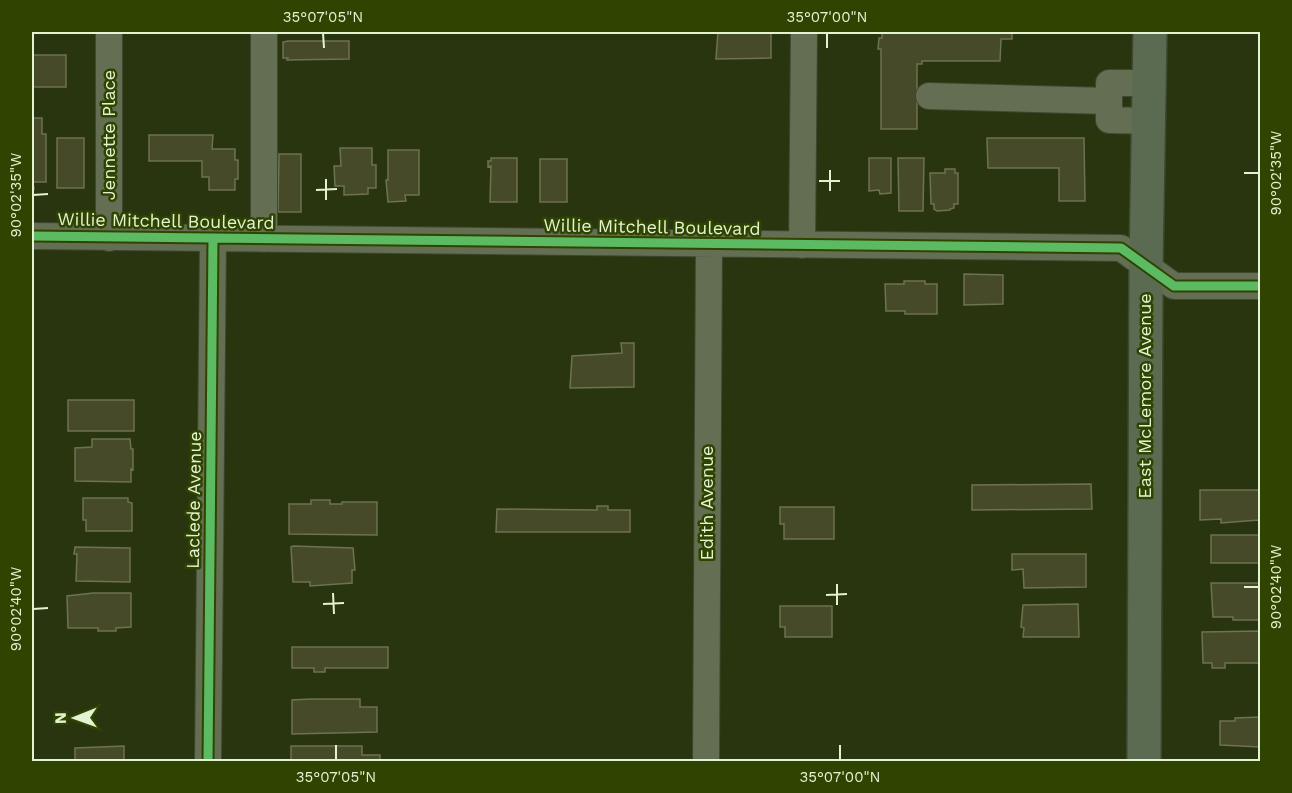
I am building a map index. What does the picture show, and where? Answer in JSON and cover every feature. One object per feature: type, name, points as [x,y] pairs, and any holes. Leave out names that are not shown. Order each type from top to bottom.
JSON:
[{"type":"main road","name":"East McLemore Avenue","points":[[1144,762],[1146,266],[1150,32]]},
{"type":"street","name":"Jennette Place","points":[[109,32],[109,238]]},
{"type":"street","points":[[264,32],[264,239]]},
{"type":"street","points":[[802,245],[804,32]]},
{"type":"street","points":[[1149,83],[1109,83],[1109,120],[1149,121]]},
{"type":"street","points":[[929,96],[1109,100]]},
{"type":"street","name":"Willie Mitchell Boulevard","points":[[32,236],[1121,248],[1174,286],[1260,286]]},
{"type":"street","name":"Laclede Avenue","points":[[208,762],[213,239]]},
{"type":"street","name":"Edith Avenue","points":[[705,762],[709,244]]},
{"type":"building","points":[[718,32],[771,32],[771,58],[716,59]]},
{"type":"building","points":[[882,32],[1012,32],[1012,39],[1001,39],[1000,61],[922,61],[922,64],[917,64],[917,129],[881,129],[881,49],[878,49]]},
{"type":"building","points":[[349,41],[349,59],[287,60],[288,58],[283,58],[283,42]]},
{"type":"building","points":[[32,55],[66,55],[66,87],[32,87]]},
{"type":"building","points":[[32,118],[42,118],[42,134],[46,134],[46,182],[33,182],[34,189],[32,189]]},
{"type":"building","points":[[149,135],[213,135],[212,149],[235,149],[235,160],[238,160],[238,179],[235,179],[235,190],[209,190],[209,177],[202,177],[202,161],[149,161]]},
{"type":"building","points":[[57,138],[84,138],[84,188],[57,188]]},
{"type":"building","points":[[987,138],[1084,138],[1085,201],[1059,201],[1059,168],[988,168]]},
{"type":"building","points":[[340,148],[372,148],[372,165],[376,165],[376,188],[368,188],[368,194],[344,195],[344,186],[335,186],[334,166],[341,166]]},
{"type":"building","points":[[388,150],[419,150],[419,195],[405,195],[406,201],[388,202],[386,180],[388,180]]},
{"type":"building","points":[[279,154],[301,154],[301,212],[278,212]]},
{"type":"building","points":[[491,158],[517,158],[517,202],[490,202],[491,166],[488,167],[488,161],[491,161]]},
{"type":"building","points":[[869,158],[891,158],[891,193],[880,194],[879,190],[869,191]]},
{"type":"building","points":[[898,158],[924,158],[923,211],[899,211]]},
{"type":"building","points":[[540,159],[567,159],[567,202],[540,202]]},
{"type":"building","points":[[945,169],[955,169],[955,173],[958,173],[958,204],[954,204],[954,208],[950,210],[937,211],[934,209],[934,204],[931,204],[930,173],[945,173]]},
{"type":"building","points":[[964,274],[1003,275],[1003,304],[964,305]]},
{"type":"building","points":[[904,281],[925,281],[925,284],[937,284],[937,314],[905,314],[905,311],[886,311],[885,284],[904,284]]},
{"type":"building","points":[[621,343],[634,343],[634,387],[570,388],[572,356],[622,353]]},
{"type":"building","points":[[68,400],[134,400],[134,431],[68,431]]},
{"type":"building","points":[[92,439],[130,439],[131,449],[133,449],[131,482],[75,481],[75,448],[92,447]]},
{"type":"building","points":[[1091,484],[1092,509],[972,510],[972,485]]},
{"type":"building","points":[[1200,490],[1259,490],[1260,522],[1259,520],[1221,523],[1221,519],[1200,520]]},
{"type":"building","points":[[83,498],[128,498],[128,502],[132,503],[132,531],[86,531],[86,520],[83,520]]},
{"type":"building","points":[[311,500],[330,500],[330,504],[377,502],[377,535],[289,534],[289,504],[311,504]]},
{"type":"building","points":[[597,506],[608,506],[608,510],[630,510],[630,532],[496,532],[497,509],[597,510]]},
{"type":"building","points":[[780,507],[834,507],[834,539],[784,539],[784,524],[780,524]]},
{"type":"building","points":[[1211,535],[1260,535],[1260,563],[1211,563]]},
{"type":"building","points":[[75,547],[130,548],[130,582],[76,581]]},
{"type":"building","points":[[291,547],[353,548],[355,570],[352,570],[352,583],[310,586],[310,582],[293,582]]},
{"type":"building","points":[[1012,554],[1086,554],[1086,587],[1024,588],[1023,569],[1012,570]]},
{"type":"building","points":[[1211,583],[1260,583],[1260,620],[1213,617]]},
{"type":"building","points":[[131,593],[131,627],[116,628],[116,631],[98,631],[98,628],[68,628],[67,596]]},
{"type":"building","points":[[1078,604],[1079,637],[1023,637],[1024,628],[1021,627],[1023,605]]},
{"type":"building","points":[[780,606],[832,606],[832,637],[785,637],[785,627],[780,627]]},
{"type":"building","points":[[1260,631],[1260,663],[1225,663],[1225,668],[1212,668],[1212,663],[1203,663],[1202,632]]},
{"type":"building","points":[[292,647],[388,647],[388,668],[325,668],[325,672],[314,672],[314,668],[292,668]]},
{"type":"building","points":[[360,699],[360,707],[377,707],[377,732],[292,734],[292,700]]},
{"type":"building","points":[[1260,717],[1260,747],[1220,745],[1220,721]]},
{"type":"building","points":[[124,746],[124,762],[75,762],[75,748]]},
{"type":"building","points":[[291,746],[362,746],[362,755],[380,755],[380,762],[291,762]]},
{"type":"cycle path","points":[[32,236],[1121,248],[1174,286],[1260,286]]},
{"type":"cycle path","points":[[208,762],[213,239]]}]
